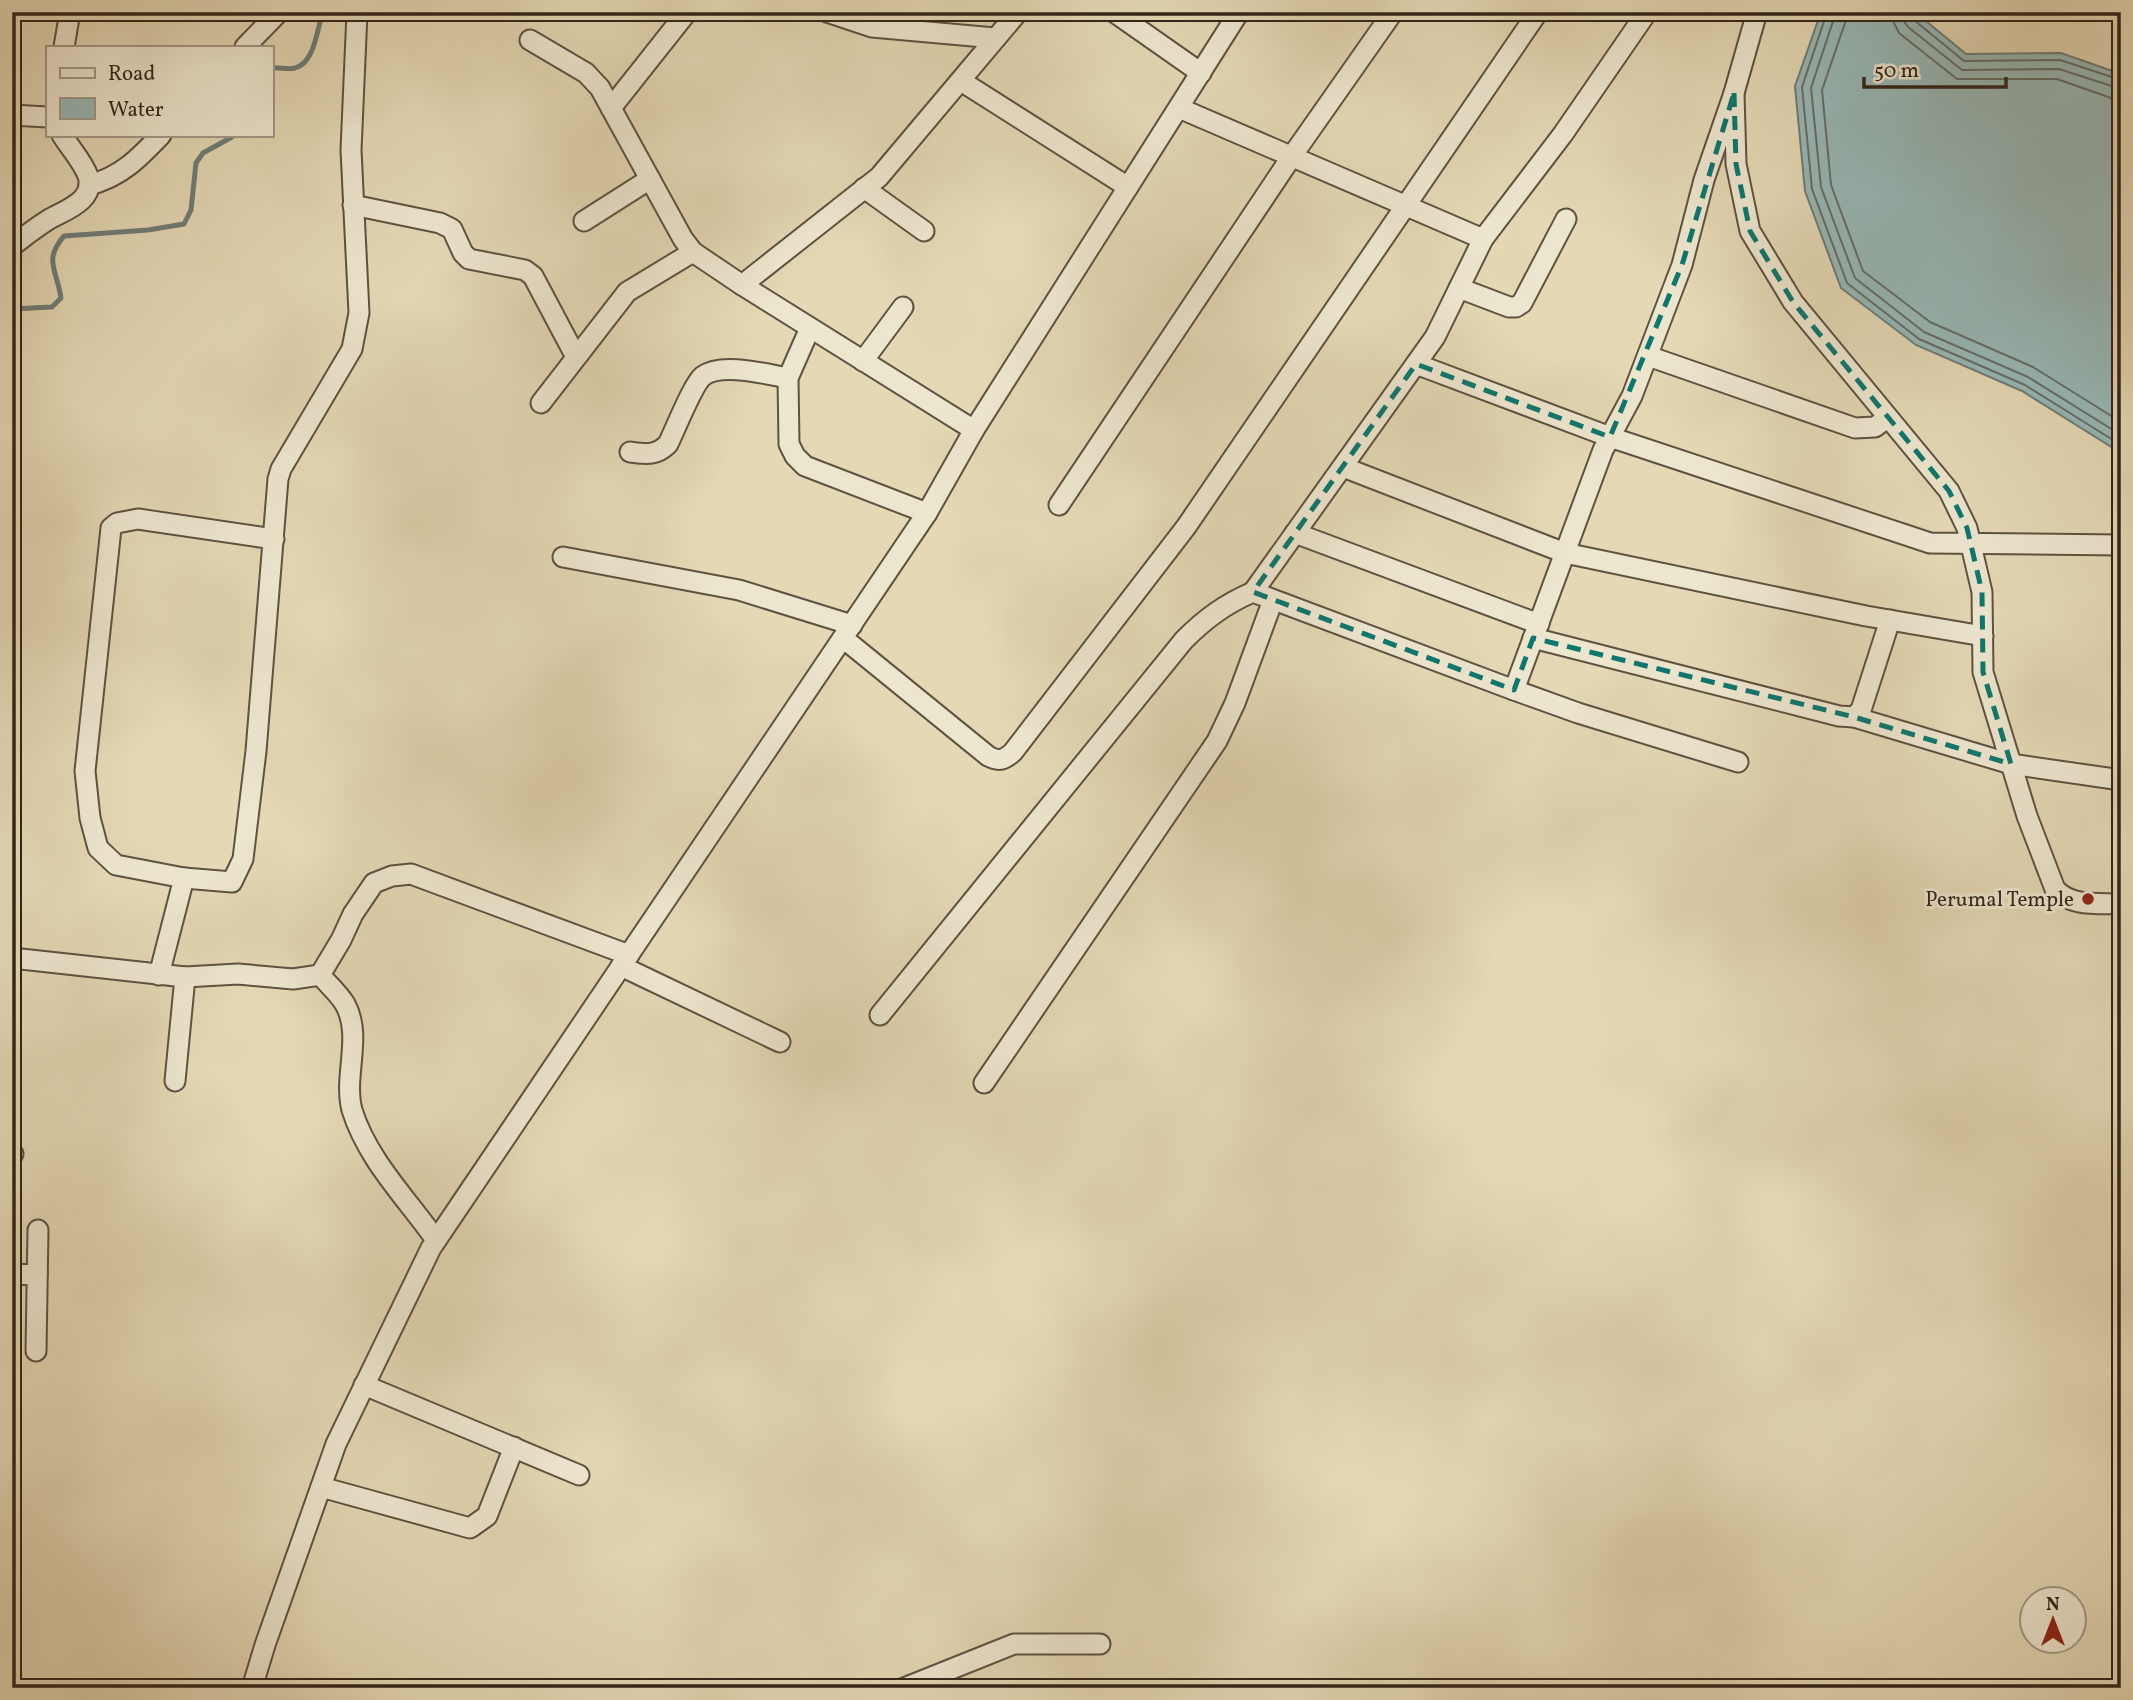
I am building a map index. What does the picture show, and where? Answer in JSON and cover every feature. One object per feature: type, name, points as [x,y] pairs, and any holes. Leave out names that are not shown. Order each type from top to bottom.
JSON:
[{"type":"street","points":[[64,46],[70,12]]},
{"type":"street","points":[[247,46],[279,12]]},
{"type":"street","points":[[611,107],[687,12]]},
{"type":"street","points":[[827,12],[872,27],[995,38]]},
{"type":"street","points":[[927,12],[929,33]]},
{"type":"street","points":[[742,285],[878,177],[1018,12]]},
{"type":"street","points":[[1114,12],[1201,73]]},
{"type":"street","points":[[252,1688],[336,1444],[436,1240],[927,513],[974,430],[1239,12]]},
{"type":"street","points":[[1059,505],[1292,156],[1393,12]]},
{"type":"street","points":[[563,557],[739,590],[848,631],[988,756],[997,761],[1006,759],[1186,527],[1538,12]]},
{"type":"street","points":[[880,1015],[1184,640],[1205,619],[1230,602],[1253,592],[1436,337],[1483,239],[1563,134],[1647,12]]},
{"type":"street","points":[[1514,690],[1610,437],[1632,396],[1682,265],[1704,180],[1734,93],[1757,12]]},
{"type":"street","points":[[275,539],[138,519],[117,523],[111,528],[85,771],[90,818],[98,848],[116,865],[184,878],[232,882],[243,859],[256,751],[275,539],[278,479],[281,469],[356,339],[359,313],[351,150],[357,13]]},
{"type":"street","points":[[530,40],[586,73],[600,88],[676,229],[693,252],[974,430]]},
{"type":"street","points":[[961,81],[1128,187]]},
{"type":"street","points":[[1734,93],[1736,164],[1751,231],[1793,302],[1949,491],[1966,528],[1982,592],[1983,671],[2027,816],[2055,889],[2063,898],[2075,901],[2121,904]]},
{"type":"street","points":[[1179,107],[1483,239]]},
{"type":"street","points":[[12,115],[46,117]]},
{"type":"street","points":[[12,246],[45,222],[78,204],[86,194],[88,176],[63,136]]},
{"type":"street","points":[[89,185],[105,181],[132,165],[160,136]]},
{"type":"street","points":[[584,220],[650,179]]},
{"type":"street","points":[[864,188],[924,231]]},
{"type":"street","points":[[353,205],[440,223],[452,229],[463,253],[469,258],[525,271],[533,276],[576,358]]},
{"type":"street","points":[[1459,288],[1509,307],[1516,307],[1522,303],[1566,219]]},
{"type":"street","points":[[541,403],[627,292],[693,252]]},
{"type":"street","points":[[863,361],[903,307]]},
{"type":"street","points":[[810,328],[788,378],[789,443],[795,456],[805,466],[927,513]]},
{"type":"street","points":[[1647,356],[1855,428],[1875,427],[1887,418]]},
{"type":"street","points":[[1416,364],[1610,437],[1930,543],[2121,545]]},
{"type":"street","points":[[631,452],[650,454],[659,452],[668,444],[700,378],[713,370],[727,369],[788,378]]},
{"type":"street","points":[[1343,467],[1565,553],[1890,620],[1983,636]]},
{"type":"street","points":[[1295,533],[1536,631],[1839,716],[1854,717],[2011,764],[2121,780]]},
{"type":"street","points":[[1253,592],[1578,713],[1738,762]]},
{"type":"street","points":[[984,1083],[1217,741],[1235,703],[1273,600]]},
{"type":"street","points":[[1854,717],[1861,710],[1890,620]]},
{"type":"street","points":[[320,975],[353,914],[374,883],[392,876],[411,874],[625,960],[780,1042]]},
{"type":"street","points":[[159,975],[184,878]]},
{"type":"street","points":[[12,958],[185,977],[238,974],[293,979],[320,975]]},
{"type":"street","points":[[320,975],[345,1004],[353,1029],[349,1072],[352,1108],[366,1141],[388,1178],[436,1240]]},
{"type":"street","points":[[175,1081],[185,977]]},
{"type":"street","points":[[36,1350],[38,1230]]},
{"type":"street","points":[[12,1274],[37,1275]]},
{"type":"street","points":[[365,1385],[579,1475]]},
{"type":"street","points":[[321,1488],[470,1528],[487,1516],[514,1447]]},
{"type":"street","points":[[904,1688],[1014,1644],[1100,1644]]},
{"type":"highlighted area","points":[[1734,93],[1736,164],[1750,231],[1793,302],[1949,491],[1967,528],[1982,592],[1983,672],[2011,764],[1854,717],[1533,638],[1514,690],[1253,592],[1416,364],[1610,437],[1682,265]]},
{"type":"water","points":[[1825,12],[1915,12],[1966,54],[2061,53],[2121,74],[2121,453],[2022,391],[1916,345],[1841,288],[1805,191],[1795,86],[1820,15]]},
{"type":"waterway","points":[[273,68],[289,69],[302,65],[311,52],[323,12]]},
{"type":"waterway","points":[[12,309],[52,307],[61,298],[53,259],[54,252],[64,236],[148,230],[184,224],[191,210],[196,163],[203,153],[232,136]]},
{"type":"place","name":"Perumal Temple","points":[[2088,899]]}]
